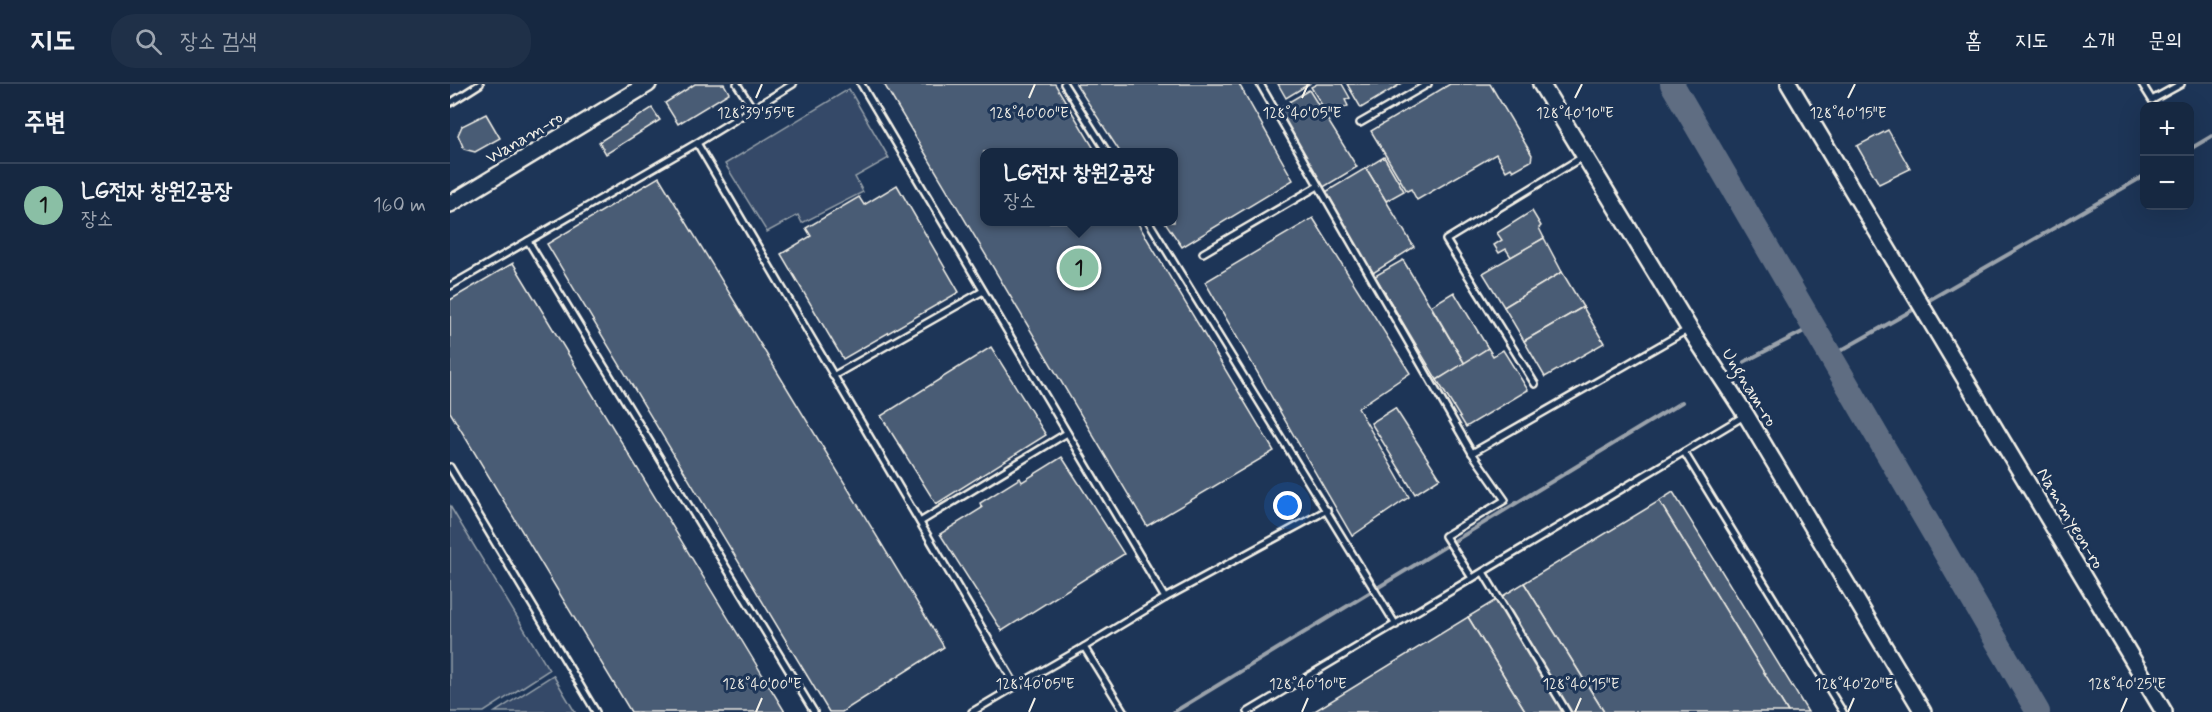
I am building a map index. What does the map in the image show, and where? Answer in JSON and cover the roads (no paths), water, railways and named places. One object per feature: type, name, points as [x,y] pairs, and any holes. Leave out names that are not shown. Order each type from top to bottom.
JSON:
[{"type":"street","name":"Wanam-ro","points":[[450,204],[648,84]]},
{"type":"street","name":"Ungnam-ro","points":[[1541,84],[1689,328],[1746,416],[1923,712]]},
{"type":"street","name":"Nammyeon-ro","points":[[1789,84],[2164,712]]},
{"type":"lane","points":[[450,103],[480,84]]},
{"type":"lane","points":[[737,84],[753,109]]},
{"type":"lane","points":[[450,286],[697,143],[793,84]]},
{"type":"lane","points":[[861,84],[1165,597]]},
{"type":"lane","points":[[1064,84],[1104,148]]},
{"type":"lane","points":[[1260,84],[1472,453],[1505,500],[1445,536],[1472,578]]},
{"type":"lane","points":[[1360,123],[1428,84]]},
{"type":"lane","points":[[2142,84],[2152,100],[2181,84]]},
{"type":"lane","points":[[697,143],[1016,686]]},
{"type":"lane","points":[[1535,384],[1446,240],[1585,156]]},
{"type":"lane","points":[[1203,253],[1318,186]]},
{"type":"lane","points":[[1151,226],[1396,625]]},
{"type":"lane","points":[[528,241],[814,712]]},
{"type":"lane","points":[[833,376],[983,291]]},
{"type":"lane","points":[[1472,453],[1689,328]]},
{"type":"lane","points":[[1248,712],[1746,416]]},
{"type":"lane","points":[[920,522],[1067,433]]},
{"type":"lane","points":[[1684,452],[1843,712]]},
{"type":"lane","points":[[450,467],[596,712]]},
{"type":"lane","points":[[972,712],[1165,597],[1327,510]]},
{"type":"lane","points":[[1483,572],[1567,712]]},
{"type":"lane","points":[[1084,646],[1124,712]]},
{"type":"waterway","points":[[1672,84],[2038,712]]},
{"type":"waterway","points":[[2194,147],[2212,136]]},
{"type":"waterway","points":[[1924,303],[2140,178]]},
{"type":"waterway","points":[[1831,356],[1918,307]]},
{"type":"waterway","points":[[1744,362],[1814,326]]},
{"type":"waterway","points":[[1174,712],[1682,402]]},
{"type":"place","name":"LG전자 창원2공장","points":[[1079,268]]}]
